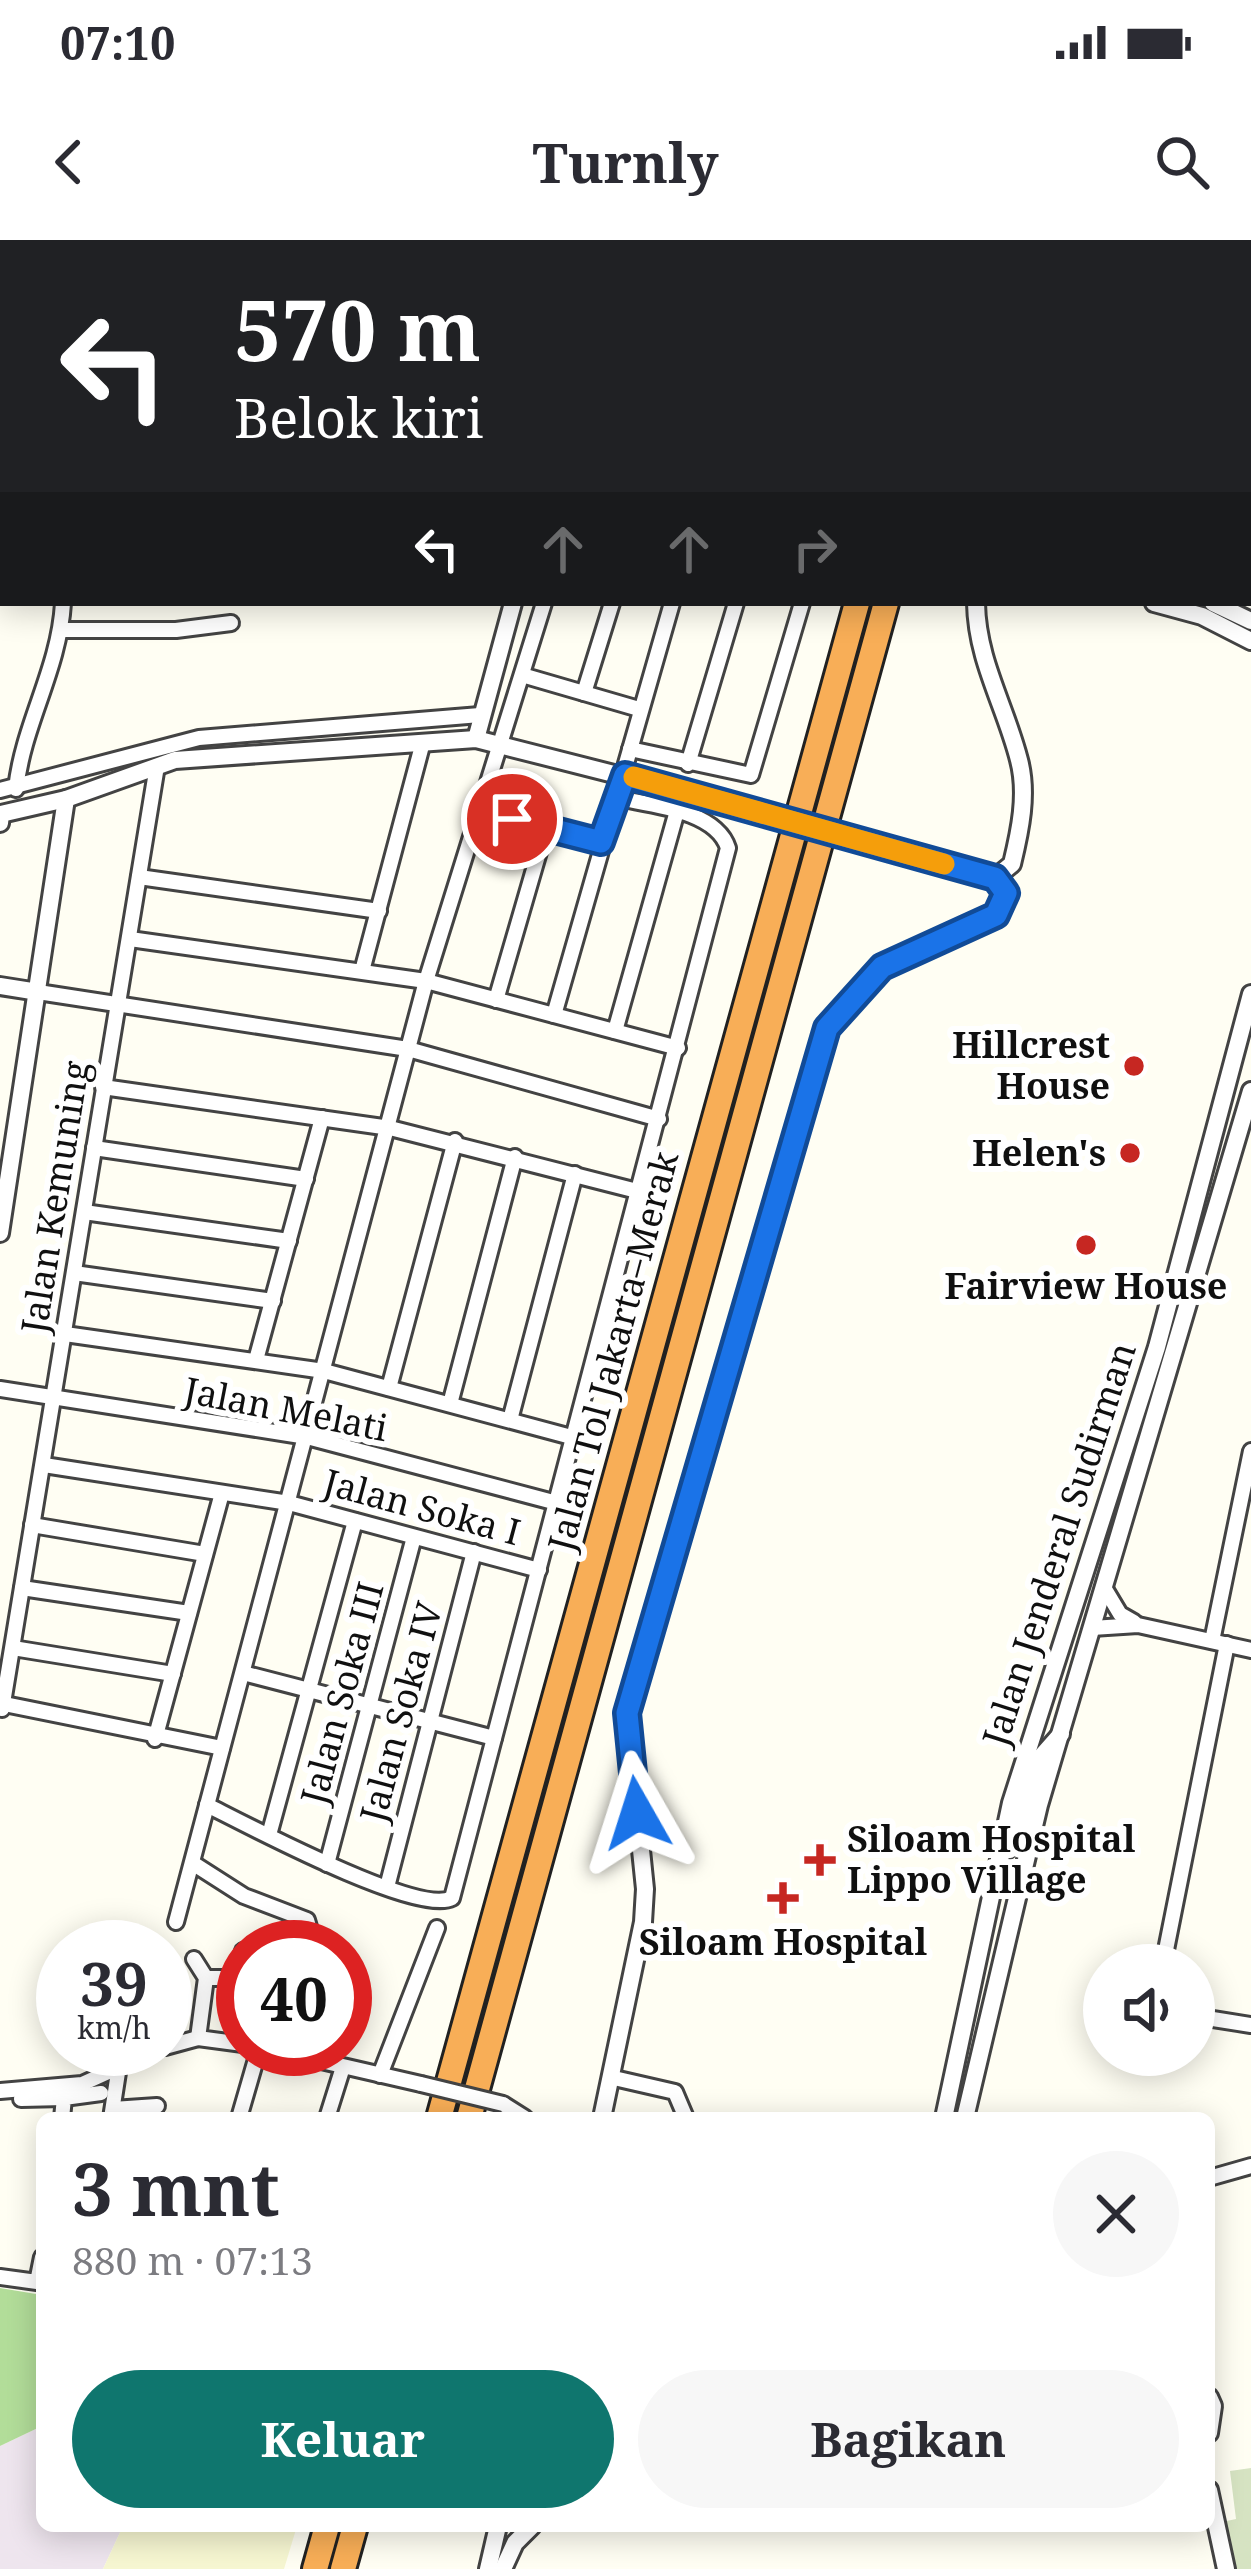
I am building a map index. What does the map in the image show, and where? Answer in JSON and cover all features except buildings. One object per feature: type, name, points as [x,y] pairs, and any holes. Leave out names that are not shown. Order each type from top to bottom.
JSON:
[{"type":"highway","name":"Jalan Tol Jakarta–Merak","points":[[441,2112],[856,606]]},
{"type":"highway","name":"Jalan Tol Jakarta–Merak","points":[[472,2112],[885,606]]},
{"type":"highway","points":[[315,2569],[325,2532]]},
{"type":"highway","points":[[343,2569],[353,2532]]},
{"type":"street","points":[[8,789],[47,690],[63,606]]},
{"type":"street","points":[[476,739],[512,606]]},
{"type":"street","points":[[177,1920],[426,982],[543,606]]},
{"type":"street","points":[[584,693],[611,606]]},
{"type":"street","points":[[554,1015],[671,606]]},
{"type":"street","points":[[688,764],[735,606]]},
{"type":"street","points":[[630,749],[746,777],[754,771],[801,606]]},
{"type":"street","points":[[599,2112],[635,1965],[645,1889],[627,1713],[827,1028],[882,967],[996,915],[1006,893],[1023,806],[1020,760],[988,678],[977,636],[976,606]]},
{"type":"street","points":[[1165,606],[1202,616],[1251,640]]},
{"type":"street","points":[[1219,606],[1251,621]]},
{"type":"street","points":[[61,630],[176,630],[231,623]]},
{"type":"street","points":[[522,675],[639,709]]},
{"type":"street","points":[[8,789],[158,745],[199,738],[480,715]]},
{"type":"street","points":[[0,823],[1,814],[65,799],[176,760],[476,739],[499,741],[995,878],[1006,893]]},
{"type":"street","points":[[362,971],[423,742]]},
{"type":"street","name":"Jalan Kemuning","points":[[1,1706],[157,766]]},
{"type":"street","points":[[207,1805],[327,1864],[386,1887],[440,1903],[452,1898],[728,848],[707,824],[676,811],[617,798]]},
{"type":"street","points":[[0,1233],[65,799]]},
{"type":"street","points":[[478,811],[601,842]]},
{"type":"street","points":[[615,1031],[676,811]]},
{"type":"street","points":[[496,1000],[546,828]]},
{"type":"street","points":[[995,878],[1012,864]]},
{"type":"street","points":[[139,877],[379,910]]},
{"type":"street","points":[[130,939],[426,982],[679,1048]]},
{"type":"street","points":[[0,986],[408,1049],[659,1119]]},
{"type":"street","name":"Jalan Jenderal Sudirman","points":[[945,2112],[1011,1803],[1157,1347],[1251,994]]},
{"type":"street","points":[[103,1087],[390,1128],[641,1192]]},
{"type":"street","name":"Jalan Jenderal Sudirman","points":[[966,2112],[1039,1805],[1251,1091]]},
{"type":"street","points":[[256,1360],[322,1118]]},
{"type":"street","points":[[389,1388],[455,1141]]},
{"type":"street","points":[[94,1148],[306,1179]]},
{"type":"street","points":[[450,1404],[515,1157]]},
{"type":"street","points":[[510,1420],[575,1174]]},
{"type":"street","points":[[84,1212],[289,1241]]},
{"type":"street","points":[[74,1273],[273,1300]]},
{"type":"street","points":[[65,1334],[324,1371],[575,1438]]},
{"type":"street","name":"Jalan Melati","points":[[0,1389],[307,1437],[557,1503]]},
{"type":"street","points":[[1167,1944],[1251,1451]]},
{"type":"street","name":"Jalan Soka I","points":[[44,1465],[289,1503],[539,1570]]},
{"type":"street","points":[[156,1737],[222,1492]]},
{"type":"street","points":[[269,1835],[355,1521]]},
{"type":"street","points":[[32,1525],[205,1554]]},
{"type":"street","name":"Jalan Soka III","points":[[327,1864],[414,1537]]},
{"type":"street","name":"Jalan Soka IV","points":[[386,1887],[473,1552]]},
{"type":"street","points":[[22,1588],[189,1613]]},
{"type":"street","points":[[1105,1589],[1120,1614],[1138,1625]]},
{"type":"street","points":[[1092,1628],[1138,1625],[1251,1650]]},
{"type":"street","points":[[13,1648],[173,1673]]},
{"type":"street","points":[[243,1673],[494,1738]]},
{"type":"street","points":[[1,1706],[222,1750]]},
{"type":"street","points":[[1000,1852],[1014,1844],[1038,1760],[1061,1734]]},
{"type":"street","points":[[194,1864],[244,1896],[308,1920]]},
{"type":"street","points":[[380,2075],[437,1928]]},
{"type":"street","points":[[194,1960],[206,1978],[198,2038]]},
{"type":"street","points":[[206,1978],[216,1978]]},
{"type":"street","points":[[1215,2019],[1251,2024]]},
{"type":"street","points":[[192,2040],[216,2040]]},
{"type":"street","points":[[372,2073],[503,2104],[516,2112]]},
{"type":"street","points":[[0,2096],[67,2087],[94,2076]]},
{"type":"street","points":[[112,2112],[118,2076]]},
{"type":"street","points":[[241,2112],[251,2076]]},
{"type":"street","points":[[329,2112],[340,2076]]},
{"type":"street","points":[[610,2077],[675,2092],[683,2112]]},
{"type":"street","points":[[0,2096],[64,2098],[100,2093]]},
{"type":"street","points":[[63,2112],[64,2098]]},
{"type":"street","points":[[123,2112],[157,2106]]},
{"type":"street","points":[[1215,2176],[1251,2166]]},
{"type":"street","points":[[0,2277],[36,2282]]},
{"type":"street","points":[[1215,2519],[1226,2569]]},
{"type":"street","points":[[488,2569],[497,2532]]},
{"type":"street","points":[[503,2569],[528,2532]]},
{"type":"shaded area","points":[[36,2429],[36,2532],[120,2532],[103,2569],[0,2569],[0,2446]]},
{"type":"green space","points":[[0,2288],[36,2294],[36,2429],[0,2446]]},
{"type":"green space","points":[[1251,2468],[1251,2569],[1234,2569],[1222,2522],[1236,2519],[1230,2471]]},
{"type":"green space","points":[[120,2532],[295,2532],[284,2569],[103,2569]]},
{"type":"slow traffic","points":[[634,777],[944,864]]},
{"type":"place","name":"Hillcrest House","points":[[1134,1066]]},
{"type":"place","name":"Helen's","points":[[1130,1153]]},
{"type":"place","name":"Fairview House","points":[[1086,1245]]},
{"type":"place","name":"Siloam Hospital Lippo Village","points":[[820,1860]]},
{"type":"place","name":"Siloam Hospital","points":[[783,1898]]},
{"type":"route","points":[[512,819],[601,842],[625,775],[995,878],[1006,893],[996,915],[882,967],[827,1028],[627,1713],[637,1813]]}]
